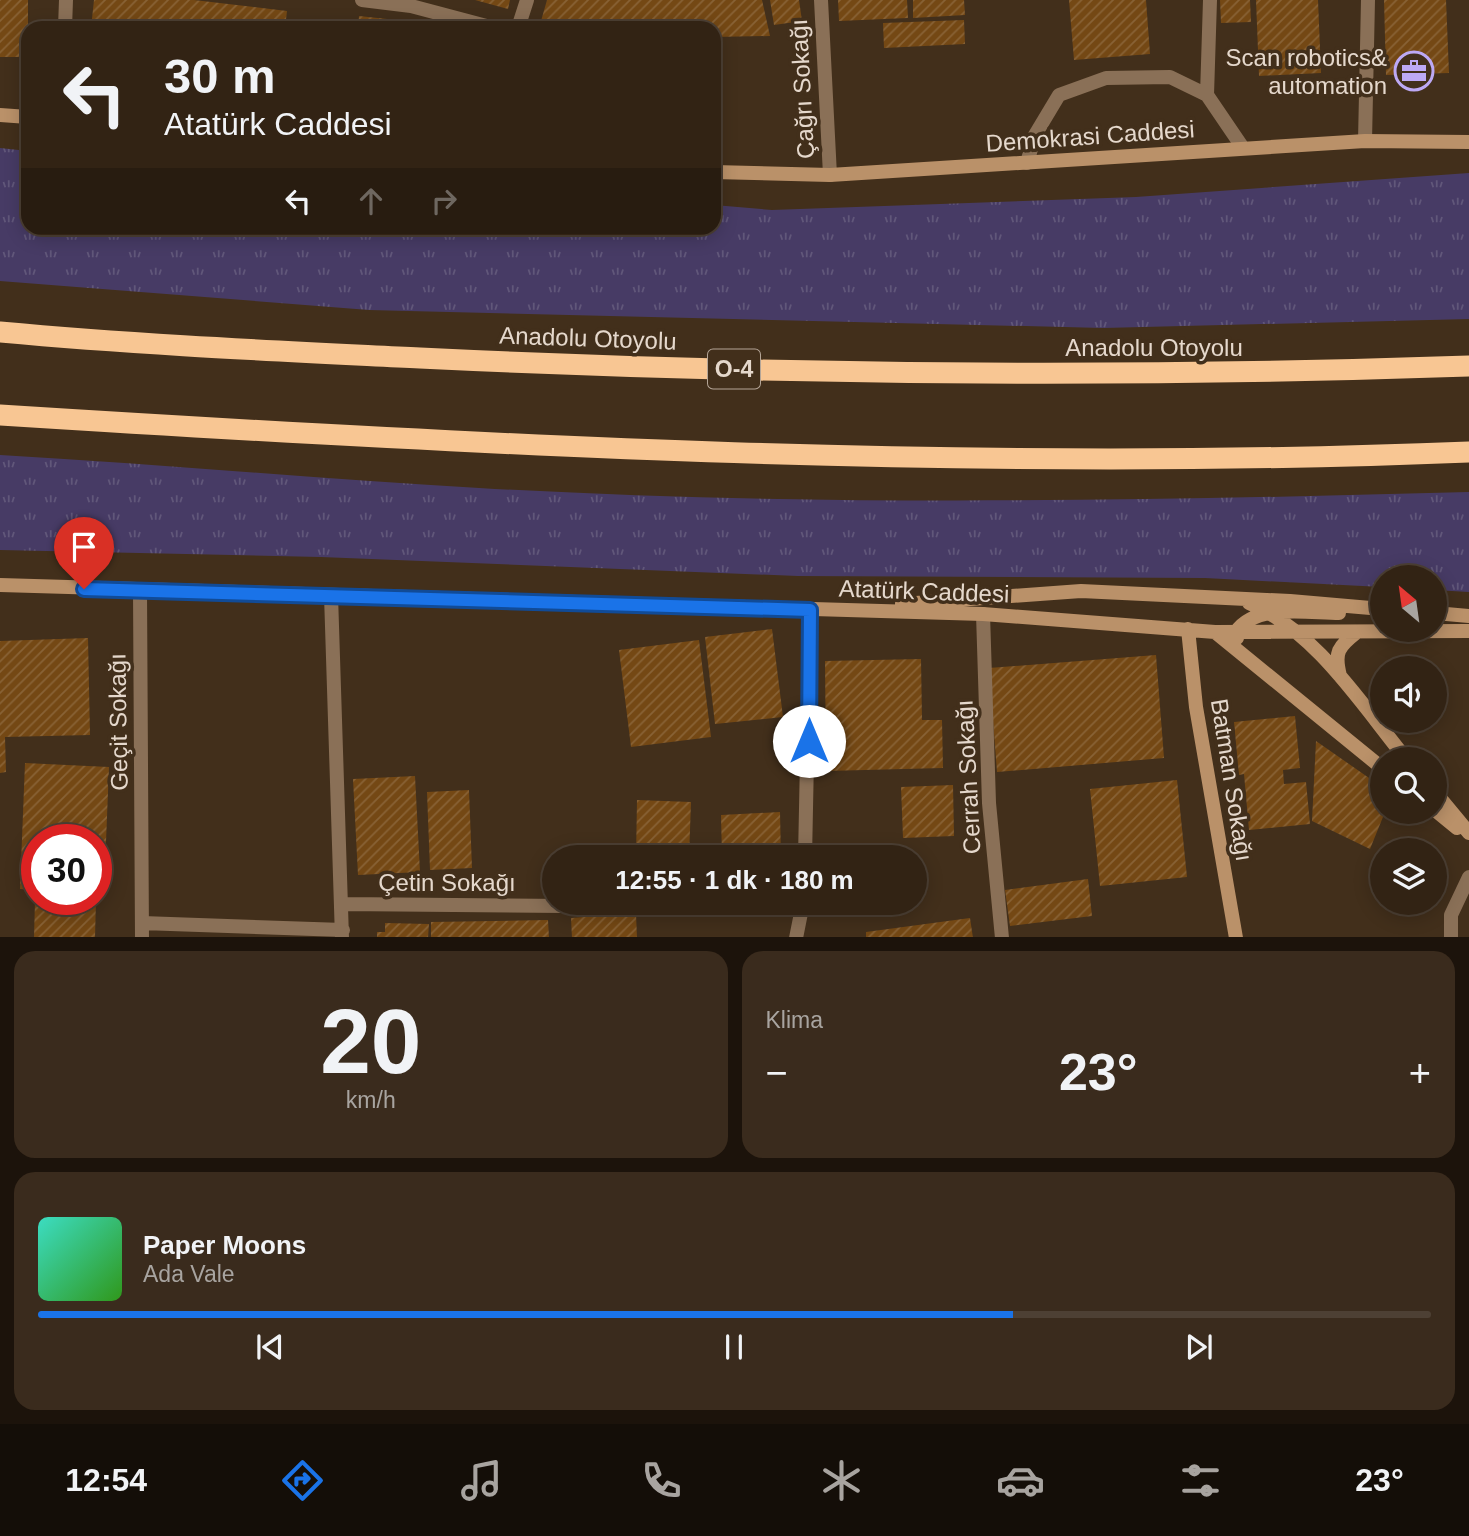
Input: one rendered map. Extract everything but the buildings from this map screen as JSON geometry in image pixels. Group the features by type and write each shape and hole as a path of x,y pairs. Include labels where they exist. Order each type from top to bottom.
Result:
{"highway":[{"name":"Anadolu Otoyolu","path":"0,332 125,343 558,365 922,374 1290,372 1469,366"},
{"path":"0,415 648,452 1122,459 1469,452"}],"street":[{"path":"65,21 66,0"},
{"path":"362,0 412,3 471,21"},
{"path":"520,21 527,0"},
{"name":"Çağrı Sokağı","path":"821,0 830,175"},
{"path":"1207,95 1210,0"},
{"path":"1365,141 1368,0"},
{"path":"1027,163 1035,135 1059,95 1106,78 1170,77 1207,95 1243,148"},
{"path":"0,115 21,116"},
{"name":"Demokrasi Caddesi","path":"721,172 830,175 1365,141 1469,142"},
{"name":"Atatürk Caddesi","path":"0,585 983,614 1216,632 1469,631"},
{"name":"Geçit Sokağı","path":"140,591 142,930"},
{"path":"805,845 810,610 1081,592 1239,599 1370,610"},
{"path":"142,930 343,934 331,595"},
{"path":"1239,599 1272,612 1301,633 1396,747"},
{"path":"1238,650 1236,632 1243,621 1272,612 1370,611"},
{"name":"Cerrah Sokağı","path":"983,614 989,803 1002,937"},
{"path":"1447,614 1469,616"},
{"name":"Batman Sokağı","path":"1188,629 1196,707 1236,937"},
{"path":"1216,632 1370,758"},
{"path":"1341,681 1335,657 1339,646 1357,632"},
{"path":"1447,807 1469,835"},
{"path":"1447,819 1469,835"},
{"path":"1451,937 1451,915 1469,877"},
{"name":"Çetin Sokağı","path":"342,904 542,904"},
{"path":"796,937 801,915"}],"green space":[{"path":"0,148 21,150 21,235 721,235 721,206 772,210 1136,197 1469,173 1469,319 1103,328 369,310 0,281"},
{"path":"0,455 479,488 726,498 1098,500 1469,492 1469,592 1447,591 1447,565 1370,565 1370,586 1205,578 798,576 321,557 0,550"}],"place":[{"name":"Scan robotics& automation","path":"1414,71"}],"route":[{"path":"84,589 810,610 809,741"}]}
